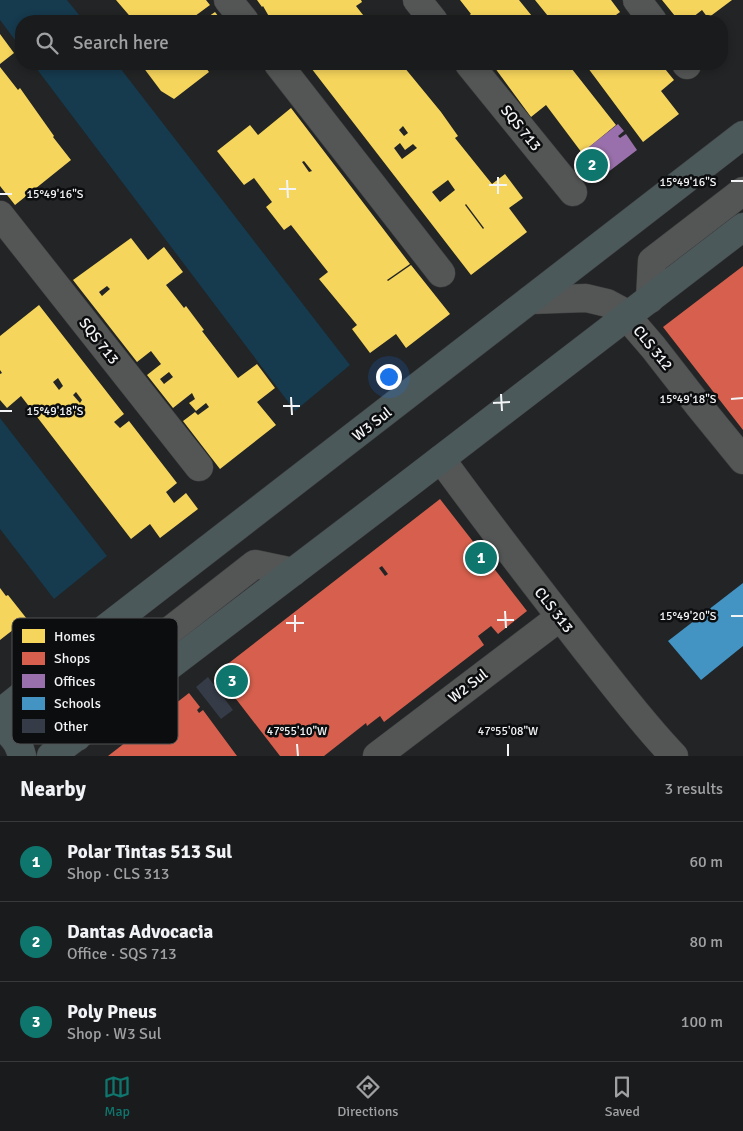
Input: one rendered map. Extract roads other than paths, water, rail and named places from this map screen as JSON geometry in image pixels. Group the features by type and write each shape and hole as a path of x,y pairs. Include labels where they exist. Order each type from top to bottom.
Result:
{"main road":[{"name":"W3 Sul","path":"119,618 743,136"},
{"path":"178,660 743,227"},
{"name":"W3 Sul","path":"0,713 12,704"},
{"path":"0,727 12,736"},
{"path":"18,744 22,756"},
{"path":"51,756 67,744"}],"street":[{"path":"228,0 240,15"},
{"path":"417,0 429,15"},
{"path":"637,0 648,15"},
{"path":"283,70 441,274"},
{"name":"SQS 713","path":"474,70 573,192"},
{"path":"650,299 652,261 743,191"},
{"name":"SQS 713","path":"0,215 199,467"},
{"name":"CLS 312","path":"530,300 568,298 598,300 615,306 628,316 743,460"},
{"name":"CLS 313","path":"441,459 560,617 674,756"},
{"name":"W2 Sul","path":"377,756 560,617"}],"place":[{"name":"Dantas Advocacia","path":"592,165"},
{"name":"Polar Tintas 513 Sul","path":"481,558"},
{"name":"Poly Pneus","path":"232,681"}]}
